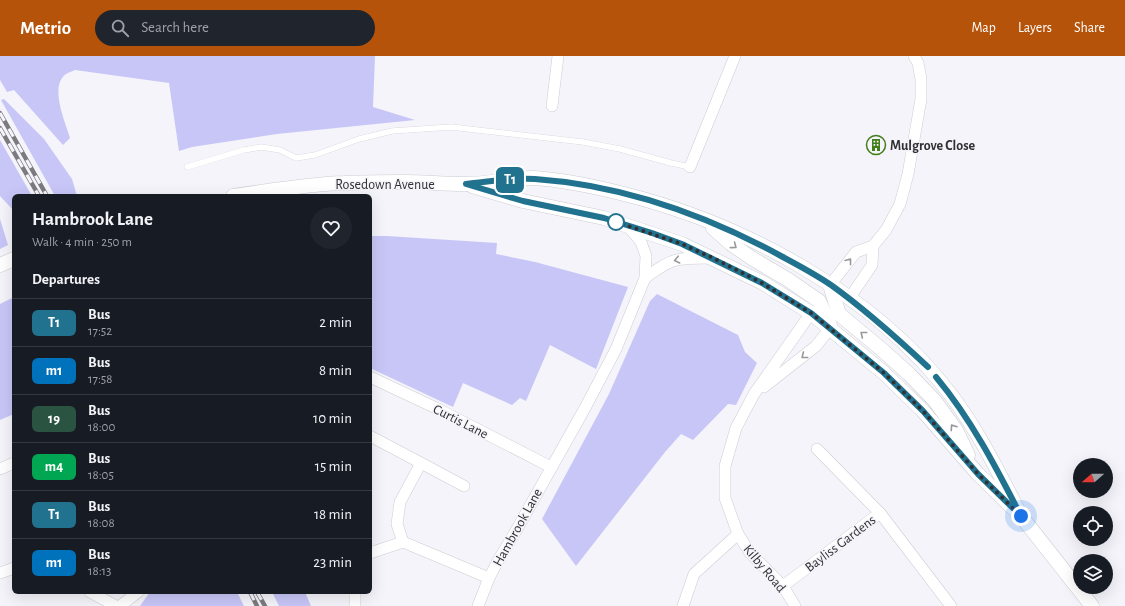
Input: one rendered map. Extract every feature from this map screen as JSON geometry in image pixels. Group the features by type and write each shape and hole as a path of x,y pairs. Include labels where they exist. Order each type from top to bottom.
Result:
{"street":[{"path":"552,106 558,56"},
{"path":"690,167 734,56"},
{"path":"815,307 856,252 873,246 886,230 900,204 908,174 921,99 921,79 918,63 914,56"},
{"name":"Rosedown Avenue","path":"246,194 293,187 341,183 404,182 466,184 535,178 602,189 664,205 704,220 765,247 804,268 830,285 898,339 928,367 952,396 983,444 1021,516"},
{"name":"Rosedown Avenue","path":"466,184 523,201 590,214 682,244 815,307"},
{"path":"704,220 731,244 752,259 787,279 815,307 831,328 872,265 873,246"},
{"name":"Hambrook Lane","path":"478,606 489,578 585,408 616,349 645,278 646,256 641,242 627,225"},
{"path":"645,278 670,261 684,258 713,258"},
{"path":"0,265 12,260"},
{"path":"830,285 839,314 909,374 935,402 956,430 978,474"},
{"name":"Kilby Road","path":"795,606 783,586 750,552 738,534 725,498 725,466 736,428 754,394 815,307"},
{"name":"Rosedown Avenue","path":"831,328 884,373 923,411 978,474 1021,516 1092,606"},
{"name":"Kilby Road","path":"754,394 816,346 831,328"},
{"name":"Curtis Lane","path":"372,378 436,408 551,467"},
{"path":"372,437 464,486"},
{"path":"817,449 880,513"},
{"path":"403,542 397,524 400,502 421,463"},
{"path":"0,469 12,464"},
{"name":"Bayliss Gardens","path":"783,586 880,513 951,606"},
{"path":"683,606 694,574 738,534"},
{"path":"372,552 403,542 489,578"},
{"path":"0,573 12,569"},
{"path":"94,594 116,606"},
{"path":"120,606 135,594"},
{"path":"355,594 355,606"}],"lane":[{"path":"187,167 261,147 280,150 296,158 315,155 359,139 392,131 451,127 583,142 620,149 690,167"}],"shaded area":[{"path":"0,56 375,56 373,107 415,120 277,134 192,147 179,151 169,83 75,70 66,74 61,79 59,87 58,95 70,138 63,145 14,90 7,92 0,80"},
{"path":"4,99 44,139 72,179 76,194 54,194 1,100"},
{"path":"0,140 31,194 12,194 12,209 0,196"},
{"path":"0,219 8,245 0,249"},
{"path":"372,236 497,243 496,254 535,262 628,287 596,369 550,345 526,401 520,398 512,405 463,383 453,407 372,369"},
{"path":"657,294 738,335 745,352 757,363 736,405 728,404 693,440 681,434 665,452 576,566 542,519 609,394 650,301"},
{"path":"12,298 12,415 0,420 0,304"},
{"path":"149,594 238,594 244,606 140,606"},
{"path":"273,594 306,594 311,606 279,606"}],"railway":[{"path":"0,113 46,194"},
{"path":"0,128 38,194"},
{"path":"251,594 257,606"},
{"path":"258,594 265,606"}],"bus line":[{"name":"T1","path":"928,367 877,321 830,285 804,268 765,247 675,208 602,189 535,178 466,184 523,201 604,218 652,233 713,258 762,283 811,313 884,373 923,411 978,474 1021,516 983,444 952,396 936,377"}],"place":[{"name":"Mulgrove Close","path":"876,145"}],"route":[{"path":"616,222 615,221 682,244 713,258 762,283 811,313 884,373 923,411 978,474 1021,516"}]}
